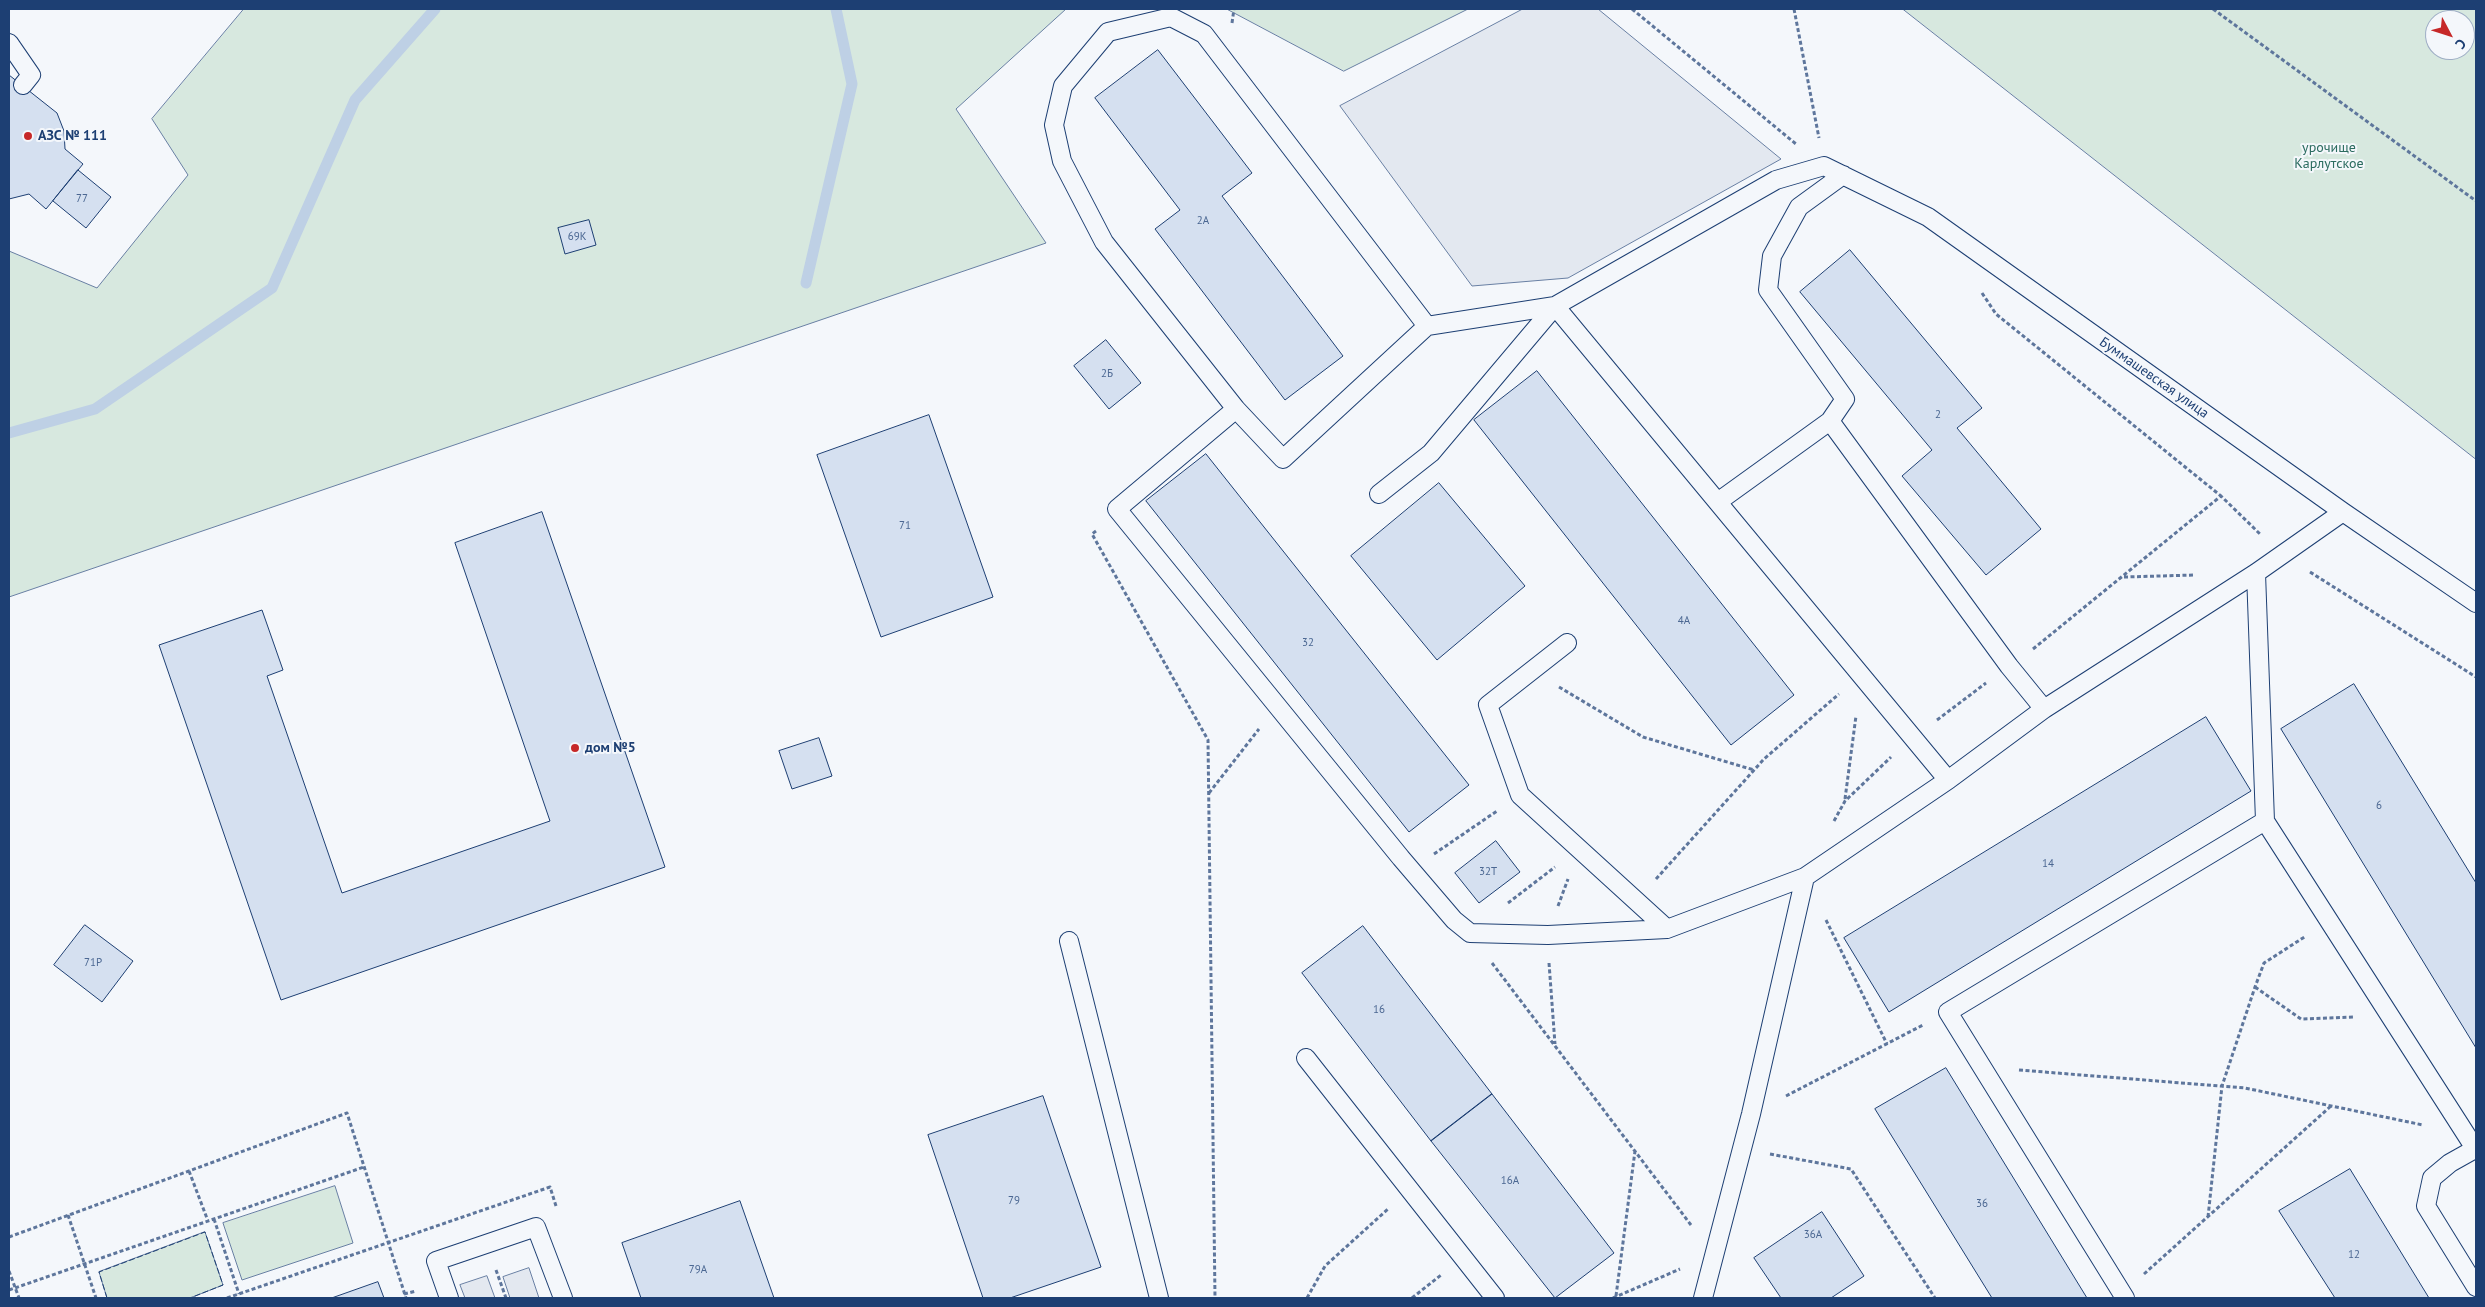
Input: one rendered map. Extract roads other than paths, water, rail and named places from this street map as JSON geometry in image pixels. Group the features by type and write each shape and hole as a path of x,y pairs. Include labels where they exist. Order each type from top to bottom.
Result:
{"lane":[{"path":"1427,326 1204,34 1172,17 1108,32 1063,86 1054,125 1062,161 1104,242 1236,409 1283,459 1427,326 1555,306"},
{"path":"9,43 31,75 23,85"},
{"name":"Буммашевская улица","path":"1555,306 1776,180 1824,166 1928,217 2343,512 2476,603"},
{"path":"1718,501 1830,421 1845,399 1768,290 1772,256 1799,207 1843,175"},
{"path":"1378,494 1431,453 1555,306"},
{"path":"1555,306 1948,780"},
{"path":"1236,409 1117,509 1411,870 1454,920 1470,933 1548,935 1668,929 1805,877 1948,780 2044,709 2256,573 2343,512"},
{"path":"1830,421 2003,658 2044,709"},
{"path":"2256,573 2265,821 2476,1150 2450,1163 2432,1178 2426,1206 2476,1286"},
{"path":"1568,643 1488,705 1520,795 1668,929"},
{"path":"2124,1296 1948,1012 2265,821"},
{"path":"1703,1298 1751,1114 1805,877"},
{"path":"1069,941 1159,1298"},
{"path":"1306,1058 1495,1298"},
{"path":"450,1298 436,1261 536,1227 563,1298"}],"waterway":[{"path":"9,433 95,409 272,288 355,100 435,9"},
{"path":"806,283 852,84 836,9"}],"place":[{"name":"АЗС № 111","path":"28,136"},
{"name":"дом №5","path":"575,748"}],"park label":[{"name":"урочище Карлутское","path":"2329,156"}]}
